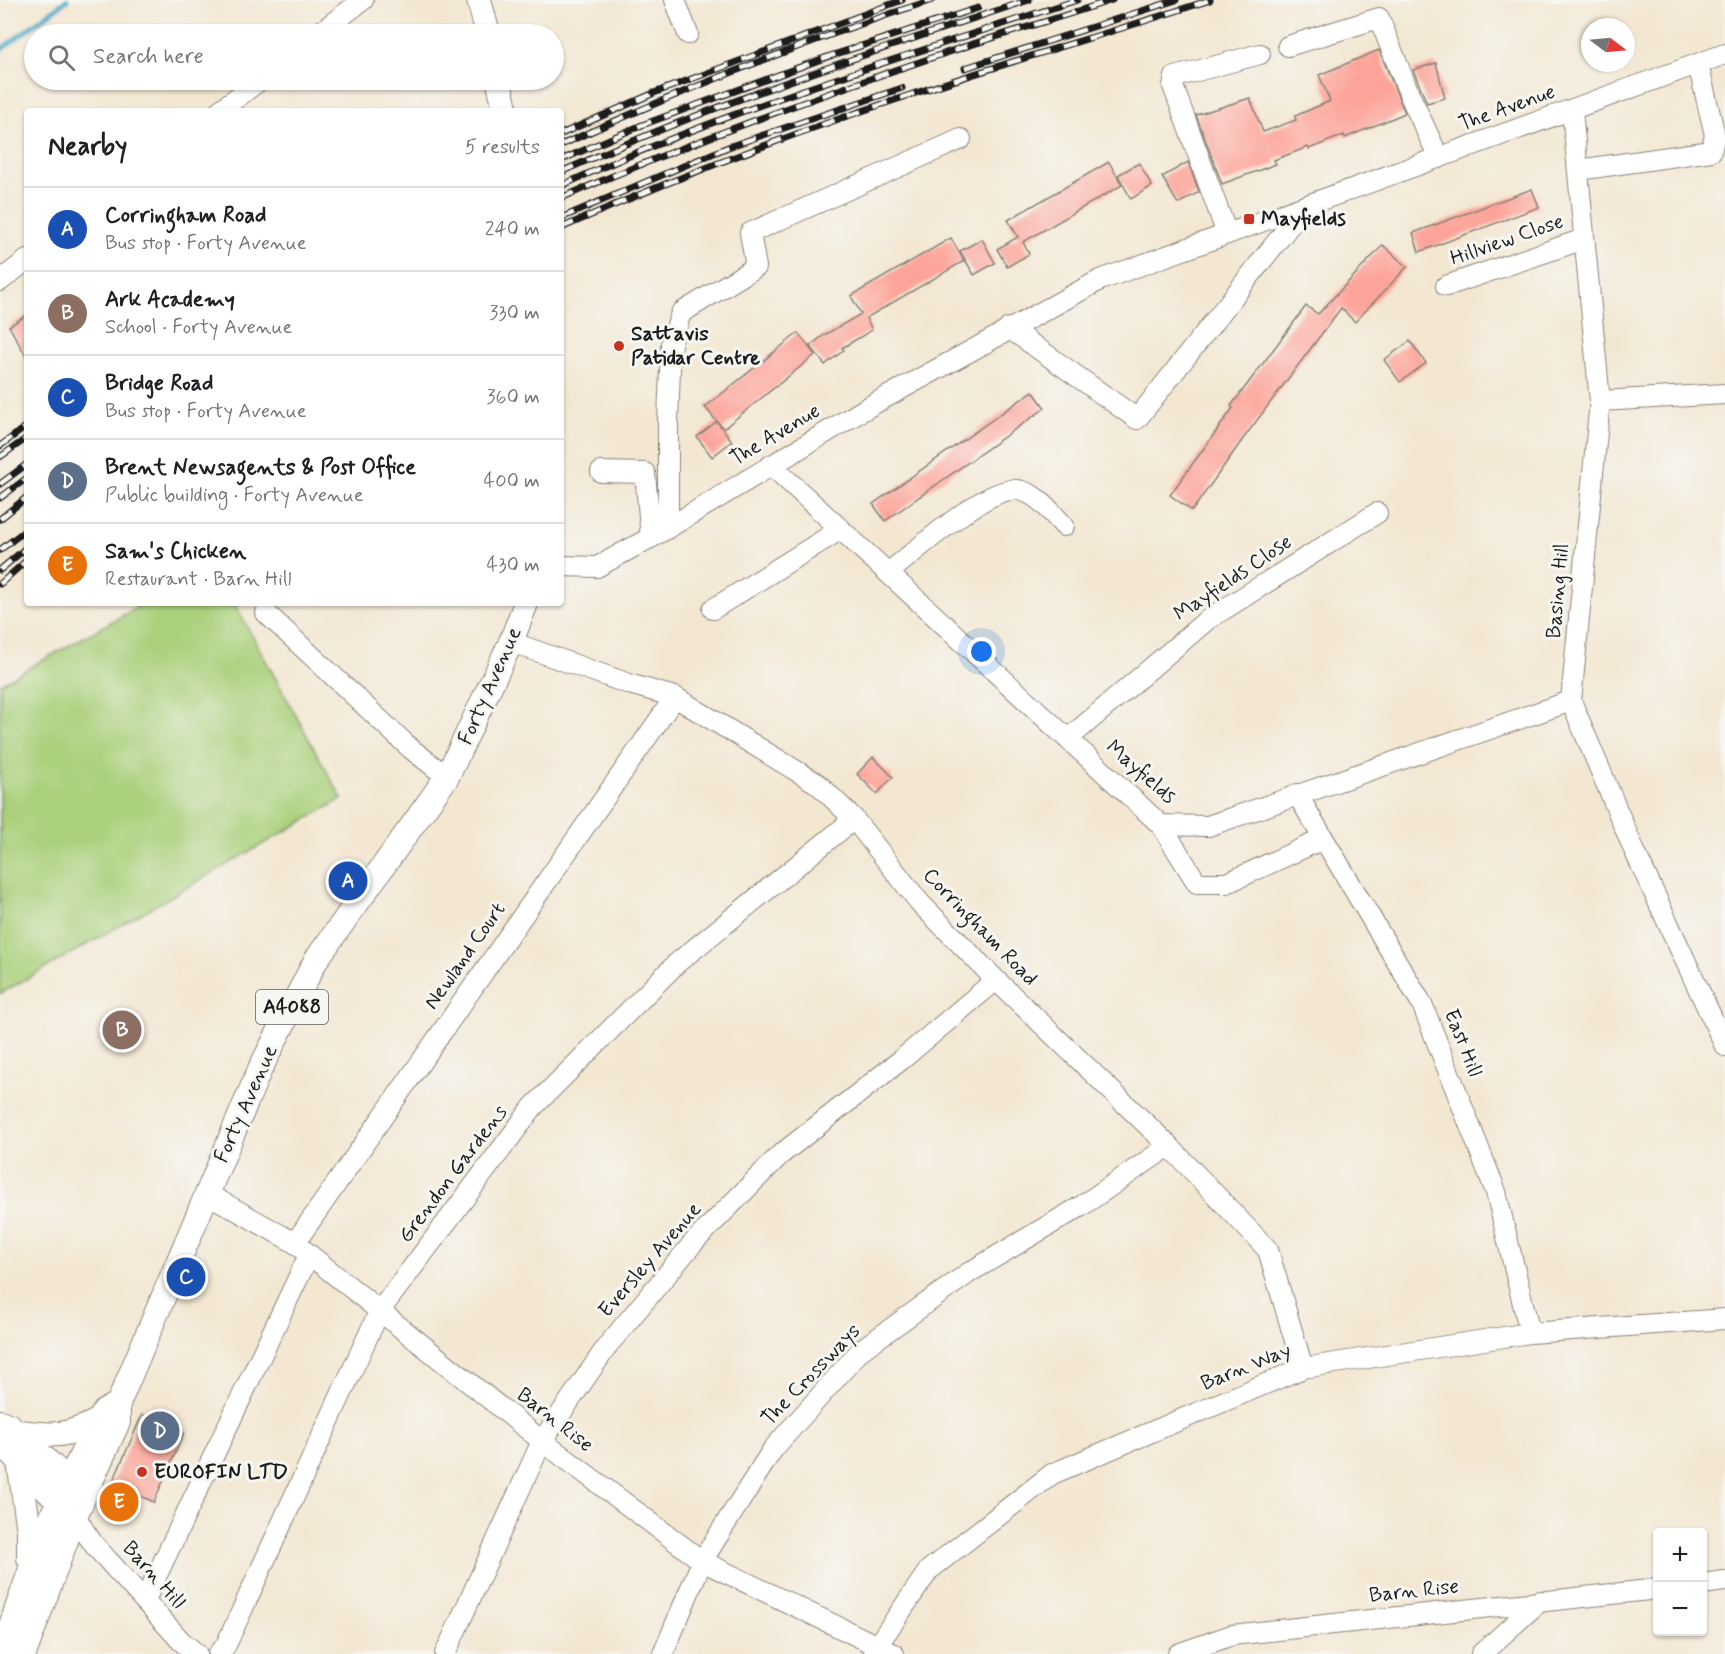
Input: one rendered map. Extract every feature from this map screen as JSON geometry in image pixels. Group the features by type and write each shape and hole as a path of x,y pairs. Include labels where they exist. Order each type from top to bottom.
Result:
{"main road":[{"path":"479,0 485,24"},
{"path":"501,90 505,108"},
{"name":"Forty Avenue","path":"63,1492 98,1421 105,1411 118,1404 260,1069 316,960 447,777 511,642 524,606"},
{"path":"16,1652 118,1422 118,1404"},
{"path":"6,1432 64,1435 98,1421"},
{"path":"6,1432 19,1462 29,1530 29,1575"},
{"path":"6,1432 60,1474 63,1492 49,1492 19,1462"},
{"name":"A4088","path":"16,1652 29,1575 44,1533 63,1492"}],"street":[{"path":"331,24 363,0"},
{"path":"675,0 688,34"},
{"path":"1288,46 1379,18 1411,98 1439,158"},
{"path":"1227,234 1173,86 1176,77 1260,54"},
{"name":"The Avenue","path":"564,566 597,567 659,533 870,406 1100,280 1725,54"},
{"path":"1578,170 1711,150 1715,135 1698,64"},
{"path":"223,108 247,90"},
{"name":"Basing Hill","path":"1572,110 1600,400 1571,701 1635,852 1725,1046"},
{"path":"659,533 668,420 670,344 681,313 756,267 750,233 961,139"},
{"path":"1009,328 1137,419 1305,206"},
{"name":"Hillview Close","path":"1446,286 1584,239"},
{"path":"0,281 24,262"},
{"path":"1600,400 1725,394"},
{"name":"Mayfields","path":"771,465 1161,825 1208,826 1571,701"},
{"path":"601,472 645,473 659,533"},
{"path":"888,573 966,511 1002,491 1017,490 1033,495 1064,526"},
{"name":"Mayfields Close","path":"1068,739 1207,620 1377,513"},
{"path":"713,609 841,529"},
{"path":"266,614 410,748 447,777"},
{"name":"Corringham Road","path":"511,642 629,684 675,697 818,784 854,819 920,903 996,980 1169,1146 1268,1250 1303,1368"},
{"name":"Newland Court","path":"145,1600 302,1249 675,697"},
{"name":"East Hill","path":"1296,794 1422,1004 1496,1192 1530,1334"},
{"name":"Grendon Gardens","path":"218,1654 226,1645 379,1312 533,1107 677,963 854,819"},
{"path":"1161,825 1197,883 1227,883 1323,839"},
{"name":"Eversley Avenue","path":"445,1654 542,1441 608,1345 702,1234 780,1155 901,1060 996,980"},
{"name":"The Crossways","path":"663,1654 702,1561 773,1449 861,1350 970,1272 1083,1205 1169,1146"},
{"name":"Barn Rise","path":"206,1193 302,1249 542,1441 702,1561 882,1651"},
{"name":"Barn Way","path":"882,1651 929,1570 1052,1474 1303,1368 1530,1334 1725,1319"},
{"name":"Barn Hill","path":"63,1492 75,1516 95,1546 181,1641 197,1654"},
{"path":"1707,1583 1725,1581"},
{"name":"Barn Rise","path":"1178,1654 1232,1635 1653,1590"},
{"path":"1481,1654 1540,1601"}],"green space":[{"path":"140,606 236,606 342,799 0,994 0,684"}],"building":[{"path":"1379,50 1405,113 1345,138 1344,135 1274,160 1276,164 1222,184 1196,115 1250,98 1263,132 1296,120 1295,116 1330,101 1319,75"},
{"path":"1436,63 1445,98 1427,103 1413,70"},
{"path":"1109,162 1122,185 1023,242 1029,254 1007,267 997,249 1018,237 1008,220"},
{"path":"1188,162 1199,192 1178,204 1162,177"},
{"path":"1139,163 1152,186 1131,199 1118,175"},
{"path":"1532,189 1539,207 1419,252 1413,233"},
{"path":"951,238 964,261 866,318 872,330 842,348 844,350 825,365 810,346 824,335 861,314 851,296"},
{"path":"982,239 995,263 974,275 960,251"},
{"path":"1383,245 1407,267 1355,322 1341,308 1192,511 1170,495 1233,408 1231,406 1306,306 1318,314"},
{"path":"24,317 24,353 9,326"},
{"path":"798,333 815,355 723,429 705,407"},
{"path":"1410,341 1426,363 1400,382 1384,360"},
{"path":"1033,391 1045,408 885,521 873,504"},
{"path":"717,421 732,441 712,457 697,437"},
{"path":"873,757 893,777 877,794 857,774"},
{"path":"142,1415 184,1433 154,1502 112,1484"}],"waterway":[{"path":"35,24 67,0"},
{"path":"0,50 24,32"}],"railway":[{"path":"564,133 654,93 902,0"},
{"path":"564,144 745,67 932,0"},
{"path":"564,171 734,101 1029,0"},
{"path":"564,185 687,132 751,108 1077,0"},
{"path":"564,197 798,104 964,47 1112,0"},
{"path":"965,68 1176,0"},
{"path":"564,227 693,173 826,123 1210,0"},
{"path":"564,159 642,125 830,56 978,8"},
{"path":"564,217 728,147 902,88"},
{"path":"0,446 24,428"},
{"path":"0,457 24,440"},
{"path":"0,484 24,466"},
{"path":"0,498 24,480"},
{"path":"0,519 24,499"},
{"path":"0,550 24,531"},
{"path":"0,570 24,550"},
{"path":"0,584 24,563"}],"place":[{"name":"Mayfields","path":"1249,219"},
{"name":"Sattavis Patidar Centre","path":"619,346"},
{"name":"Corringham Road","path":"348,881"},
{"name":"Ark Academy","path":"122,1030"},
{"name":"Bridge Road","path":"186,1277"},
{"name":"Brent Newsagents & Post Office","path":"160,1431"},
{"name":"EUROFIN LTD","path":"142,1472"},
{"name":"Sam's Chicken","path":"119,1502"}]}
